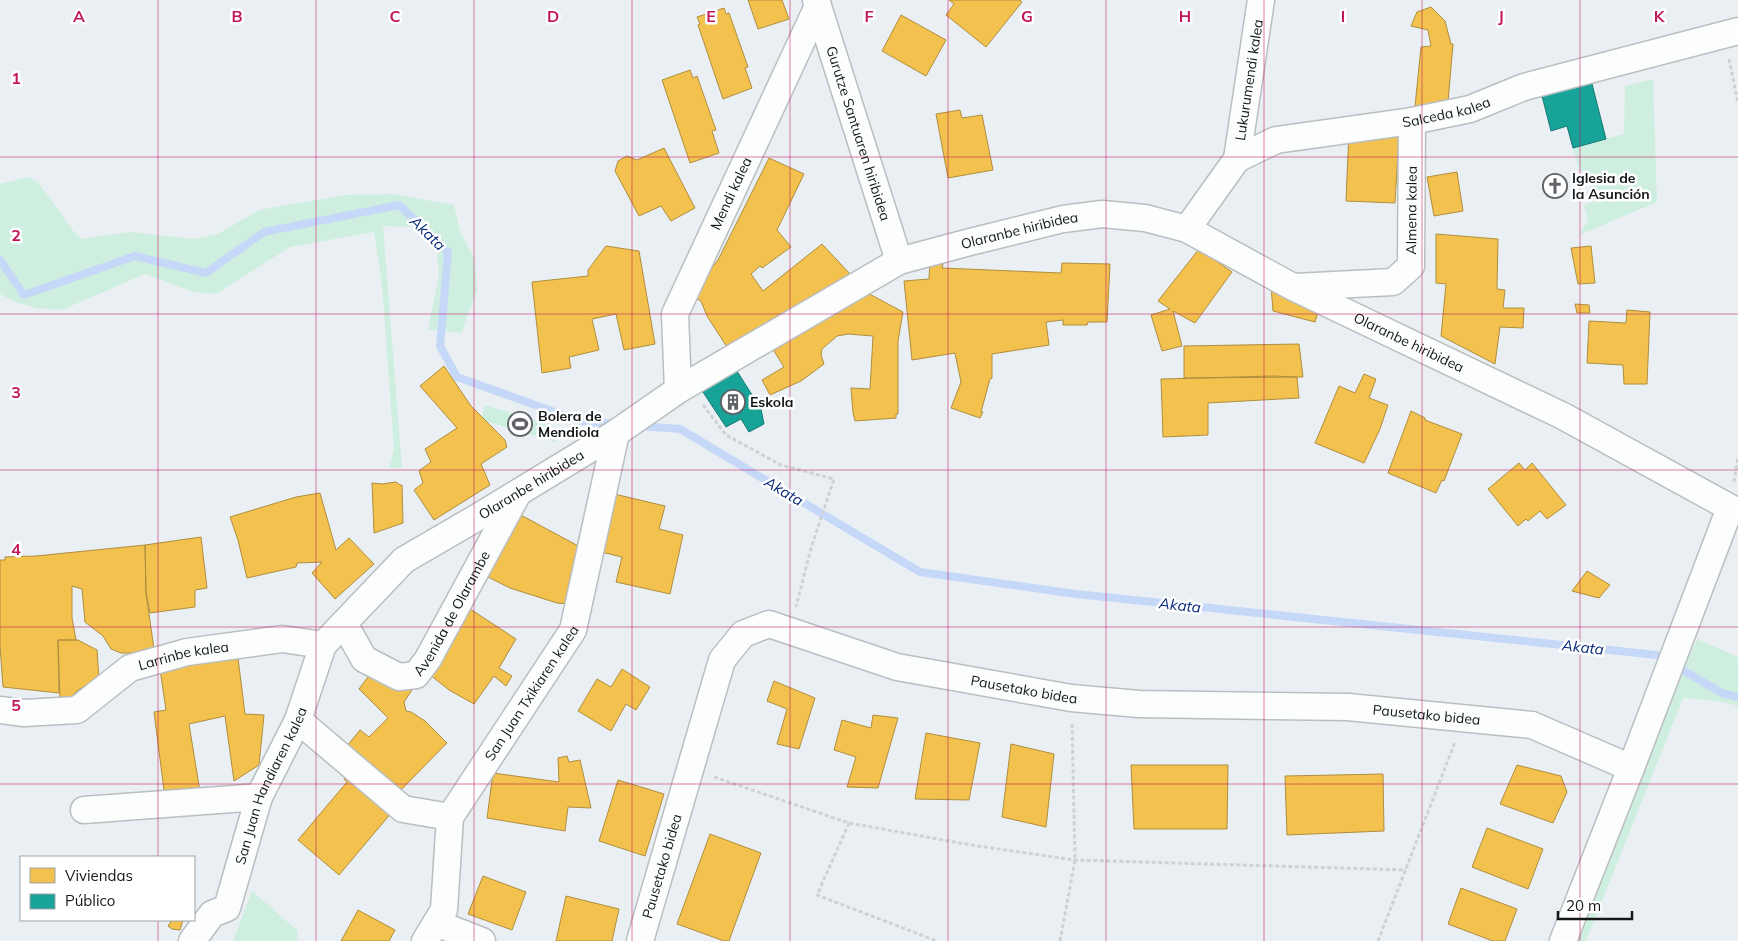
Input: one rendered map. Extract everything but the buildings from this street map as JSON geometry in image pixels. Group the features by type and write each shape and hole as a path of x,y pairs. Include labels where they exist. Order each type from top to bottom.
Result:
{"street":[{"name":"Lukurumendi kalea","path":"1237,160 1261,0"},
{"name":"Gurutze Santuaren hiribidea","path":"817,3 900,261"},
{"name":"Mendi kalea","path":"683,387 676,314 817,3"},
{"name":"Salceda kalea","path":"1187,229 1237,160 1276,140 1412,121 1470,109 1524,87 1731,33"},
{"name":"Almena kalea","path":"1293,287 1393,282 1411,266 1412,121"},
{"name":"Olaranbe hiribidea","path":"344,623 404,560 616,433 683,387 900,261 1063,219 1102,214 1145,218 1187,229 1293,287 1563,416 1734,510"},
{"name":"San Juan Txikiaren kalea","path":"430,932 444,910 450,817 573,630 616,433"},
{"name":"Avenida de Olarambe","path":"344,623 364,659 399,677 416,675 428,659 518,492"},
{"path":"1562,941 1734,510"},
{"name":"San Juan Handiaren kalea","path":"192,941 212,914 227,908 259,797 298,720 323,645 344,623"},
{"name":"Pausetako bidea","path":"640,941 722,660 744,634 768,624 897,666 1071,698 1140,704 1348,707 1532,725 1631,768"},
{"name":"Larrinbe kalea","path":"0,710 24,713 77,710 130,668 187,652 282,640 323,645"},
{"path":"298,720 403,809 450,817"},
{"path":"84,810 259,797"},
{"path":"430,932 482,941"}],"path":[{"path":"1731,33 1738,103"},
{"path":"683,387 726,435 781,465 834,479 811,548 790,631"},
{"path":"1060,941 1075,860 1071,698"},
{"path":"1378,941 1464,718"},
{"path":"690,769 849,823 1075,860 1406,870"},
{"path":"849,823 817,895 937,941"}],"green space":[{"path":"1653,79 1657,202 1579,235 1588,220 1584,205 1596,201 1588,170 1580,171 1573,148 1624,134 1625,86"},
{"path":"28,177 38,182 74,232 83,239 129,232 193,239 218,234 259,210 346,195 392,194 454,205 460,231 475,260 477,291 461,333 428,329 439,275 437,252 417,227 383,226 402,468 389,468 394,449 382,285 374,232 290,247 216,294 194,292 145,274 62,310 37,308 15,302 0,294 0,184"},
{"name":"Bolera de Mendiola","path":"485,405 559,428 555,442 481,420"},
{"path":"1697,639 1738,657 1738,706 1718,701 1683,698 1586,941 1572,941 1631,792"},
{"path":"252,891 298,931 297,941 233,941"}],"waterway":[{"name":"Akata","path":"0,260 24,295 135,256 206,273 264,232 399,205 448,252 440,346 457,377 580,421 616,424"},
{"name":"Akata","path":"640,426 680,429 920,572 1076,594 1657,655 1722,693 1738,697"}],"place":[{"name":"Iglesia de la Asunción","path":"1555,186"},
{"name":"Eskola","path":"733,402"},
{"name":"Bolera de Mendiola","path":"520,424"}]}
